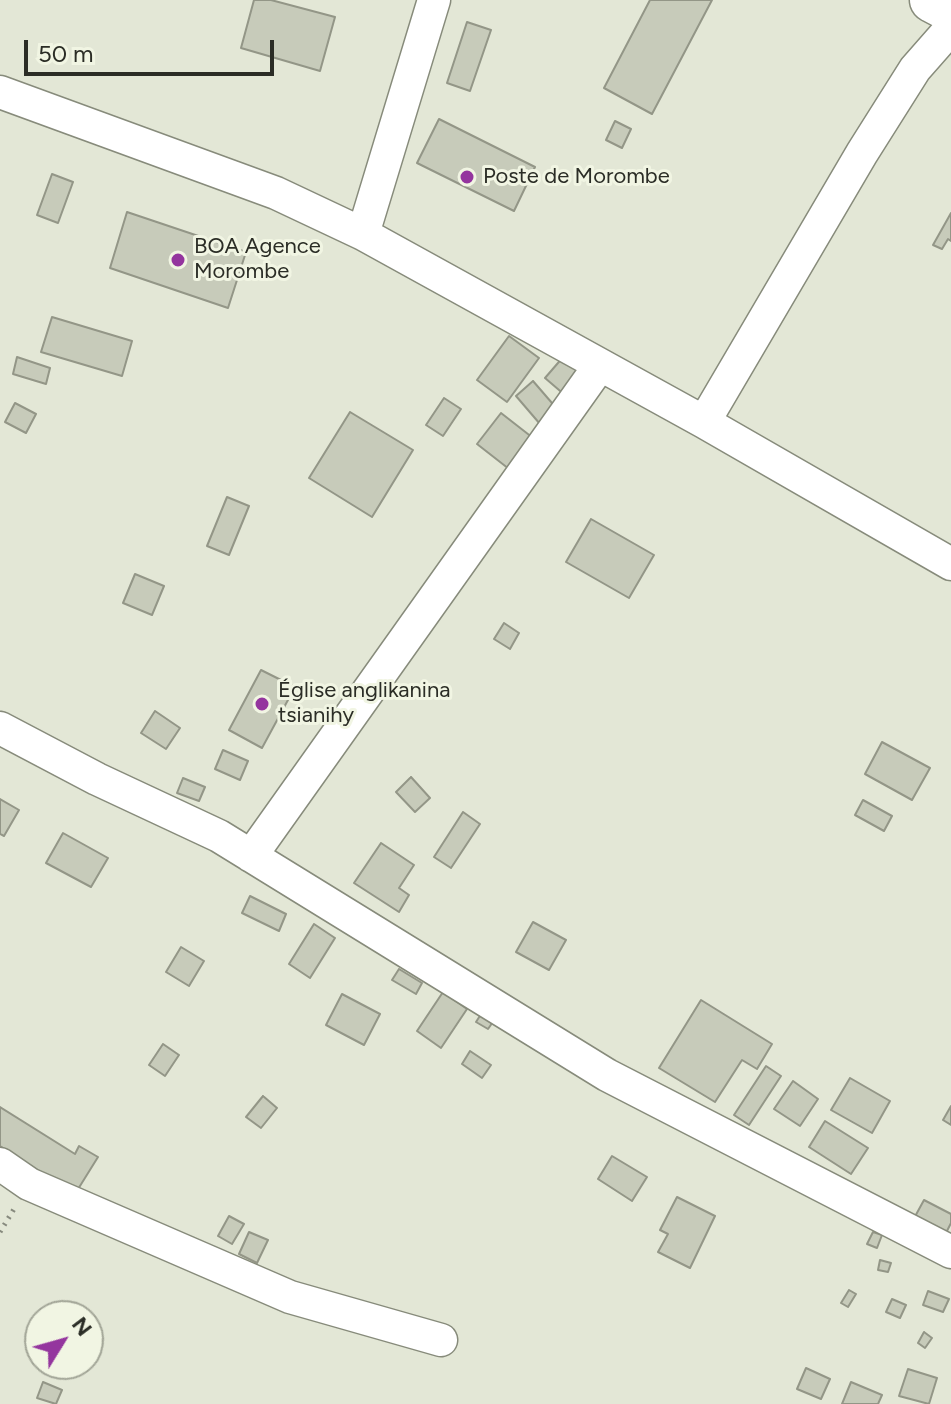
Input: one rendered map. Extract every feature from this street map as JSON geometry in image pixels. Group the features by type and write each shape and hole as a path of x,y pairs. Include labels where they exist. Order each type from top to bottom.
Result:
{"street":[{"path":"363,234 434,0"},
{"path":"932,0 951,10"},
{"path":"704,422 862,153 915,69 951,28"},
{"path":"0,92 276,193 363,234 704,422 951,564"},
{"path":"251,856 600,365"},
{"path":"0,728 97,779 219,836 607,1075 951,1252"},
{"path":"0,1164 29,1184 290,1297 441,1340"}],"building":[{"path":"254,0 271,0 335,17 320,71 241,48"},
{"path":"650,0 712,0 652,114 604,88"},
{"path":"467,22 491,30 470,91 447,83"},
{"path":"439,119 535,167 514,211 417,163"},
{"path":"615,121 631,129 622,148 606,140"},
{"path":"52,174 73,182 58,223 37,215"},
{"name":"BOA Agence Morombe","path":"127,212 246,252 228,308 110,268"},
{"path":"951,213 951,241 948,239 942,249 933,245"},
{"path":"52,317 132,341 122,376 41,352"},
{"path":"509,336 539,358 507,402 477,380"},
{"path":"564,356 585,374 566,396 545,378"},
{"path":"17,357 50,368 46,384 13,374"},
{"path":"533,381 558,410 540,424 516,396"},
{"path":"444,398 461,409 443,436 426,425"},
{"path":"15,403 36,414 26,433 5,422"},
{"path":"350,412 413,450 372,517 309,478"},
{"path":"501,413 542,445 518,476 477,444"},
{"path":"227,497 249,506 229,555 207,546"},
{"path":"591,519 654,555 629,598 566,562"},
{"path":"135,574 164,586 152,615 123,603"},
{"path":"504,623 519,633 510,649 494,639"},
{"path":"261,670 295,687 262,748 229,730"},
{"path":"155,711 180,728 166,749 141,733"},
{"path":"882,742 930,768 912,800 865,774"},
{"path":"223,750 248,761 240,780 215,769"},
{"path":"411,777 430,798 415,812 396,792"},
{"path":"183,778 205,787 199,801 177,793"},
{"path":"0,799 19,810 4,836 0,834"},
{"path":"863,800 892,816 884,831 855,815"},
{"path":"463,812 480,824 451,868 434,857"},
{"path":"63,833 108,858 91,887 46,863"},
{"path":"381,843 414,865 399,888 409,895 399,912 354,883"},
{"path":"250,896 286,914 279,931 242,913"},
{"path":"533,922 566,940 549,970 516,952"},
{"path":"314,924 335,938 310,978 289,964"},
{"path":"181,947 204,961 189,986 166,972"},
{"path":"399,969 422,983 416,994 392,980"},
{"path":"443,992 467,1009 441,1048 417,1031"},
{"path":"342,994 380,1014 364,1045 326,1025"},
{"path":"701,1000 772,1044 757,1069 742,1060 715,1102 659,1068"},
{"path":"483,1011 495,1019 488,1029 476,1022"},
{"path":"163,1044 179,1055 165,1076 149,1065"},
{"path":"470,1051 491,1065 482,1078 462,1064"},
{"path":"766,1066 781,1076 749,1125 734,1115"},
{"path":"850,1078 890,1101 872,1133 831,1110"},
{"path":"793,1081 818,1099 800,1126 774,1109"},
{"path":"263,1096 277,1108 261,1128 246,1117"},
{"path":"951,1106 951,1125 943,1120"},
{"path":"0,1107 75,1154 79,1146 98,1157 75,1194 0,1146"},
{"path":"825,1121 868,1148 851,1174 809,1147"},
{"path":"612,1156 647,1177 632,1201 598,1179"},
{"path":"677,1197 715,1216 690,1268 658,1252 668,1234 660,1230"},
{"path":"924,1200 951,1214 951,1223 943,1239 912,1222"},
{"path":"229,1216 244,1224 232,1244 218,1236"},
{"path":"249,1232 268,1240 257,1263 239,1254"},
{"path":"873,1232 882,1235 877,1248 867,1244"},
{"path":"880,1260 891,1263 888,1272 878,1270"},
{"path":"849,1290 856,1294 848,1307 841,1303"},
{"path":"928,1291 949,1299 943,1312 923,1305"},
{"path":"892,1299 906,1305 900,1318 886,1312"},
{"path":"924,1332 932,1338 925,1348 918,1343"},
{"path":"806,1368 830,1379 821,1399 797,1389"},
{"path":"908,1369 937,1378 929,1404 899,1396"},
{"path":"43,1382 62,1390 56,1404 37,1398"},
{"path":"851,1382 882,1395 878,1404 842,1404"}],"place":[{"name":"Poste de Morombe","path":"467,177"},
{"name":"BOA Agence Morombe","path":"178,260"},
{"name":"Église anglikanina tsianihy","path":"262,704"}]}
